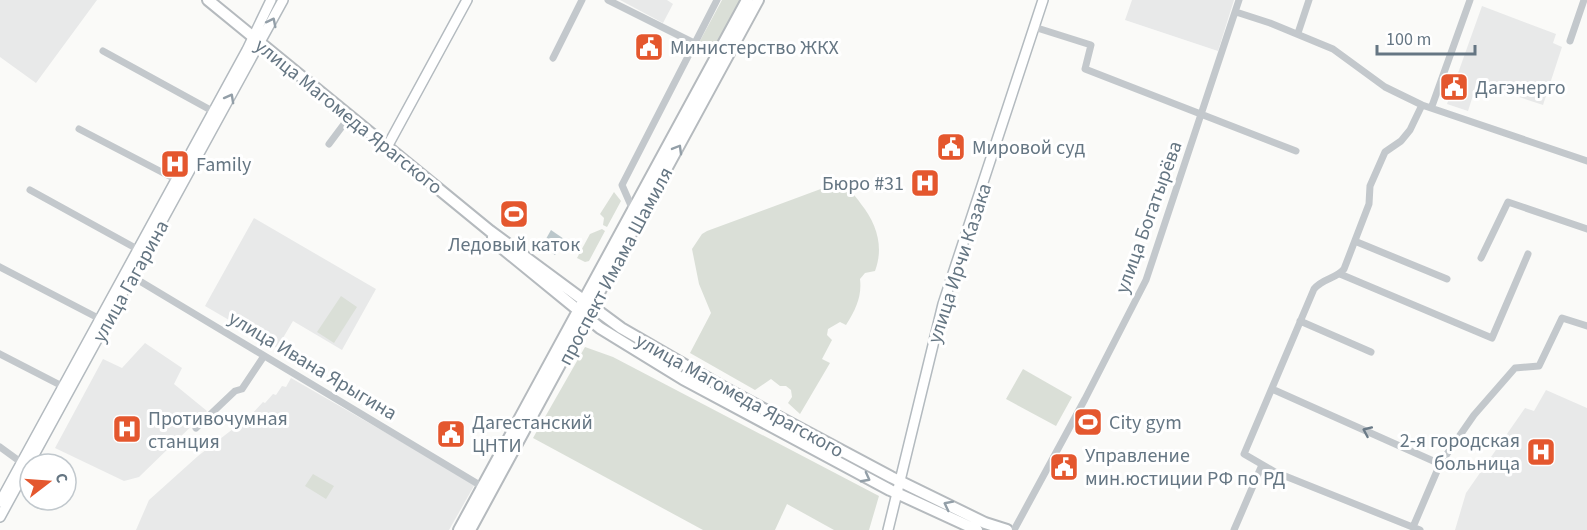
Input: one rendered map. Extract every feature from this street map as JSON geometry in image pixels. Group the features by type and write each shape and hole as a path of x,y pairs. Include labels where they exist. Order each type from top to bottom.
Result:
{"main road":[{"name":"улица Магомеда Ярагского","path":"208,0 585,309 683,379 977,530"},
{"path":"257,41 271,0"},
{"path":"257,41 283,0"},
{"path":"387,147 468,0"},
{"name":"проспект Имама Шамиля","path":"470,530 585,309 633,210 747,0"},
{"name":"проспект Имама Шамиля","path":"459,530 758,0"},
{"name":"улица Ирчи Казака","path":"888,530 899,488 910,429 943,304 999,141 1043,0"},
{"name":"улица Гагарина","path":"0,517 257,41"},
{"name":"улица Гагарина","path":"28,452 100,319 129,275 139,250 177,180 217,113"},
{"name":"улица Гагарина","path":"0,502 18,470"},
{"name":"улица Магомеда Ярагского","path":"899,488 1007,530"}],"street":[{"path":"553,57 582,0"},
{"path":"608,0 694,44"},
{"path":"633,210 622,185 717,0"},
{"name":"улица Богатырёва","path":"1014,530 1086,399 1146,280 1239,0"},
{"path":"1298,33 1309,0"},
{"path":"1432,106 1470,0"},
{"path":"1570,41 1584,0"},
{"path":"1236,12 1298,33 1333,49 1385,87 1422,105 1432,106 1587,161"},
{"path":"1034,27 1091,45 1085,69 1296,150"},
{"path":"103,51 217,113"},
{"path":"1340,274 1357,242 1369,204 1370,186 1385,152 1410,130 1422,105"},
{"path":"328,144 350,116"},
{"path":"79,129 177,180"},
{"path":"30,190 139,250"},
{"path":"1481,258 1505,204 1513,202 1587,229"},
{"path":"1357,242 1447,279"},
{"path":"1528,254 1492,338 1340,274 1320,281 1244,449 1247,458 1417,528 1440,464 1474,415 1515,368 1539,366 1560,320 1565,318 1587,326"},
{"path":"0,267 100,319"},
{"name":"улица Ивана Ярыгина","path":"129,275 483,487"},
{"path":"1300,321 1371,352"},
{"path":"0,354 64,387"},
{"path":"196,428 234,391 242,389 264,356"},
{"path":"1272,389 1440,464"},
{"path":"0,447 18,460"},
{"path":"1234,530 1262,465"}],"shaded area":[{"path":"0,0 97,0 36,83 0,57"},
{"path":"620,0 667,0 673,4 663,23"},
{"path":"722,0 740,0 709,57 695,50"},
{"path":"1132,0 1234,0 1218,51 1125,20"},
{"path":"1482,6 1556,34 1553,43 1562,47 1543,105 1477,83 1468,111 1447,104"},
{"path":"845,180 875,228 879,245 878,262 875,271 865,273 860,279 858,302 846,325 840,322 828,329 827,335 832,340 822,359 830,363 800,414 788,403 792,397 791,390 786,386 780,386 771,379 755,390 690,353 711,313 699,284 692,249 702,234 707,231"},
{"path":"614,192 621,201 607,227 603,225 604,218 600,214"},
{"path":"254,218 376,289 342,350 293,321 277,348 205,306"},
{"path":"602,229 605,231 589,261 585,262 577,258 590,234"},
{"path":"551,230 564,239 555,255 542,246"},
{"path":"341,296 357,307 334,343 317,332"},
{"name":"Противочумная станция","path":"145,343 182,368 174,384 207,411 139,477 124,481 78,459 78,452 63,452 55,448 103,359 122,368"},
{"path":"585,347 613,357 879,496 869,530 834,530 787,504 775,530 703,530 533,438"},
{"path":"1023,369 1072,397 1056,426 1006,399"},
{"path":"291,378 475,484 449,530 136,530 149,500 198,456 251,415 263,402 265,403 273,394 276,395 282,386 286,387"},
{"name":"2-я городская больница","path":"1546,390 1587,408 1587,530 1455,530 1466,493 1525,408 1534,411"},
{"path":"313,474 334,486 326,499 305,486"}],"place":[{"name":"Министерство ЖКХ","path":"649,47"},
{"name":"Дагэнерго","path":"1454,87"},
{"name":"Мировой суд","path":"951,147"},
{"name":"Family","path":"175,164"},
{"name":"Бюро #31","path":"925,183"},
{"name":"Ледовый каток","path":"514,214"},
{"name":"City gym","path":"1088,422"},
{"name":"Противочумная станция","path":"127,429"},
{"name":"Дагестанский ЦНТИ","path":"451,434"},
{"name":"2-я городская больница","path":"1541,452"},
{"name":"Управление мин.юстиции РФ по РД","path":"1064,467"}]}
